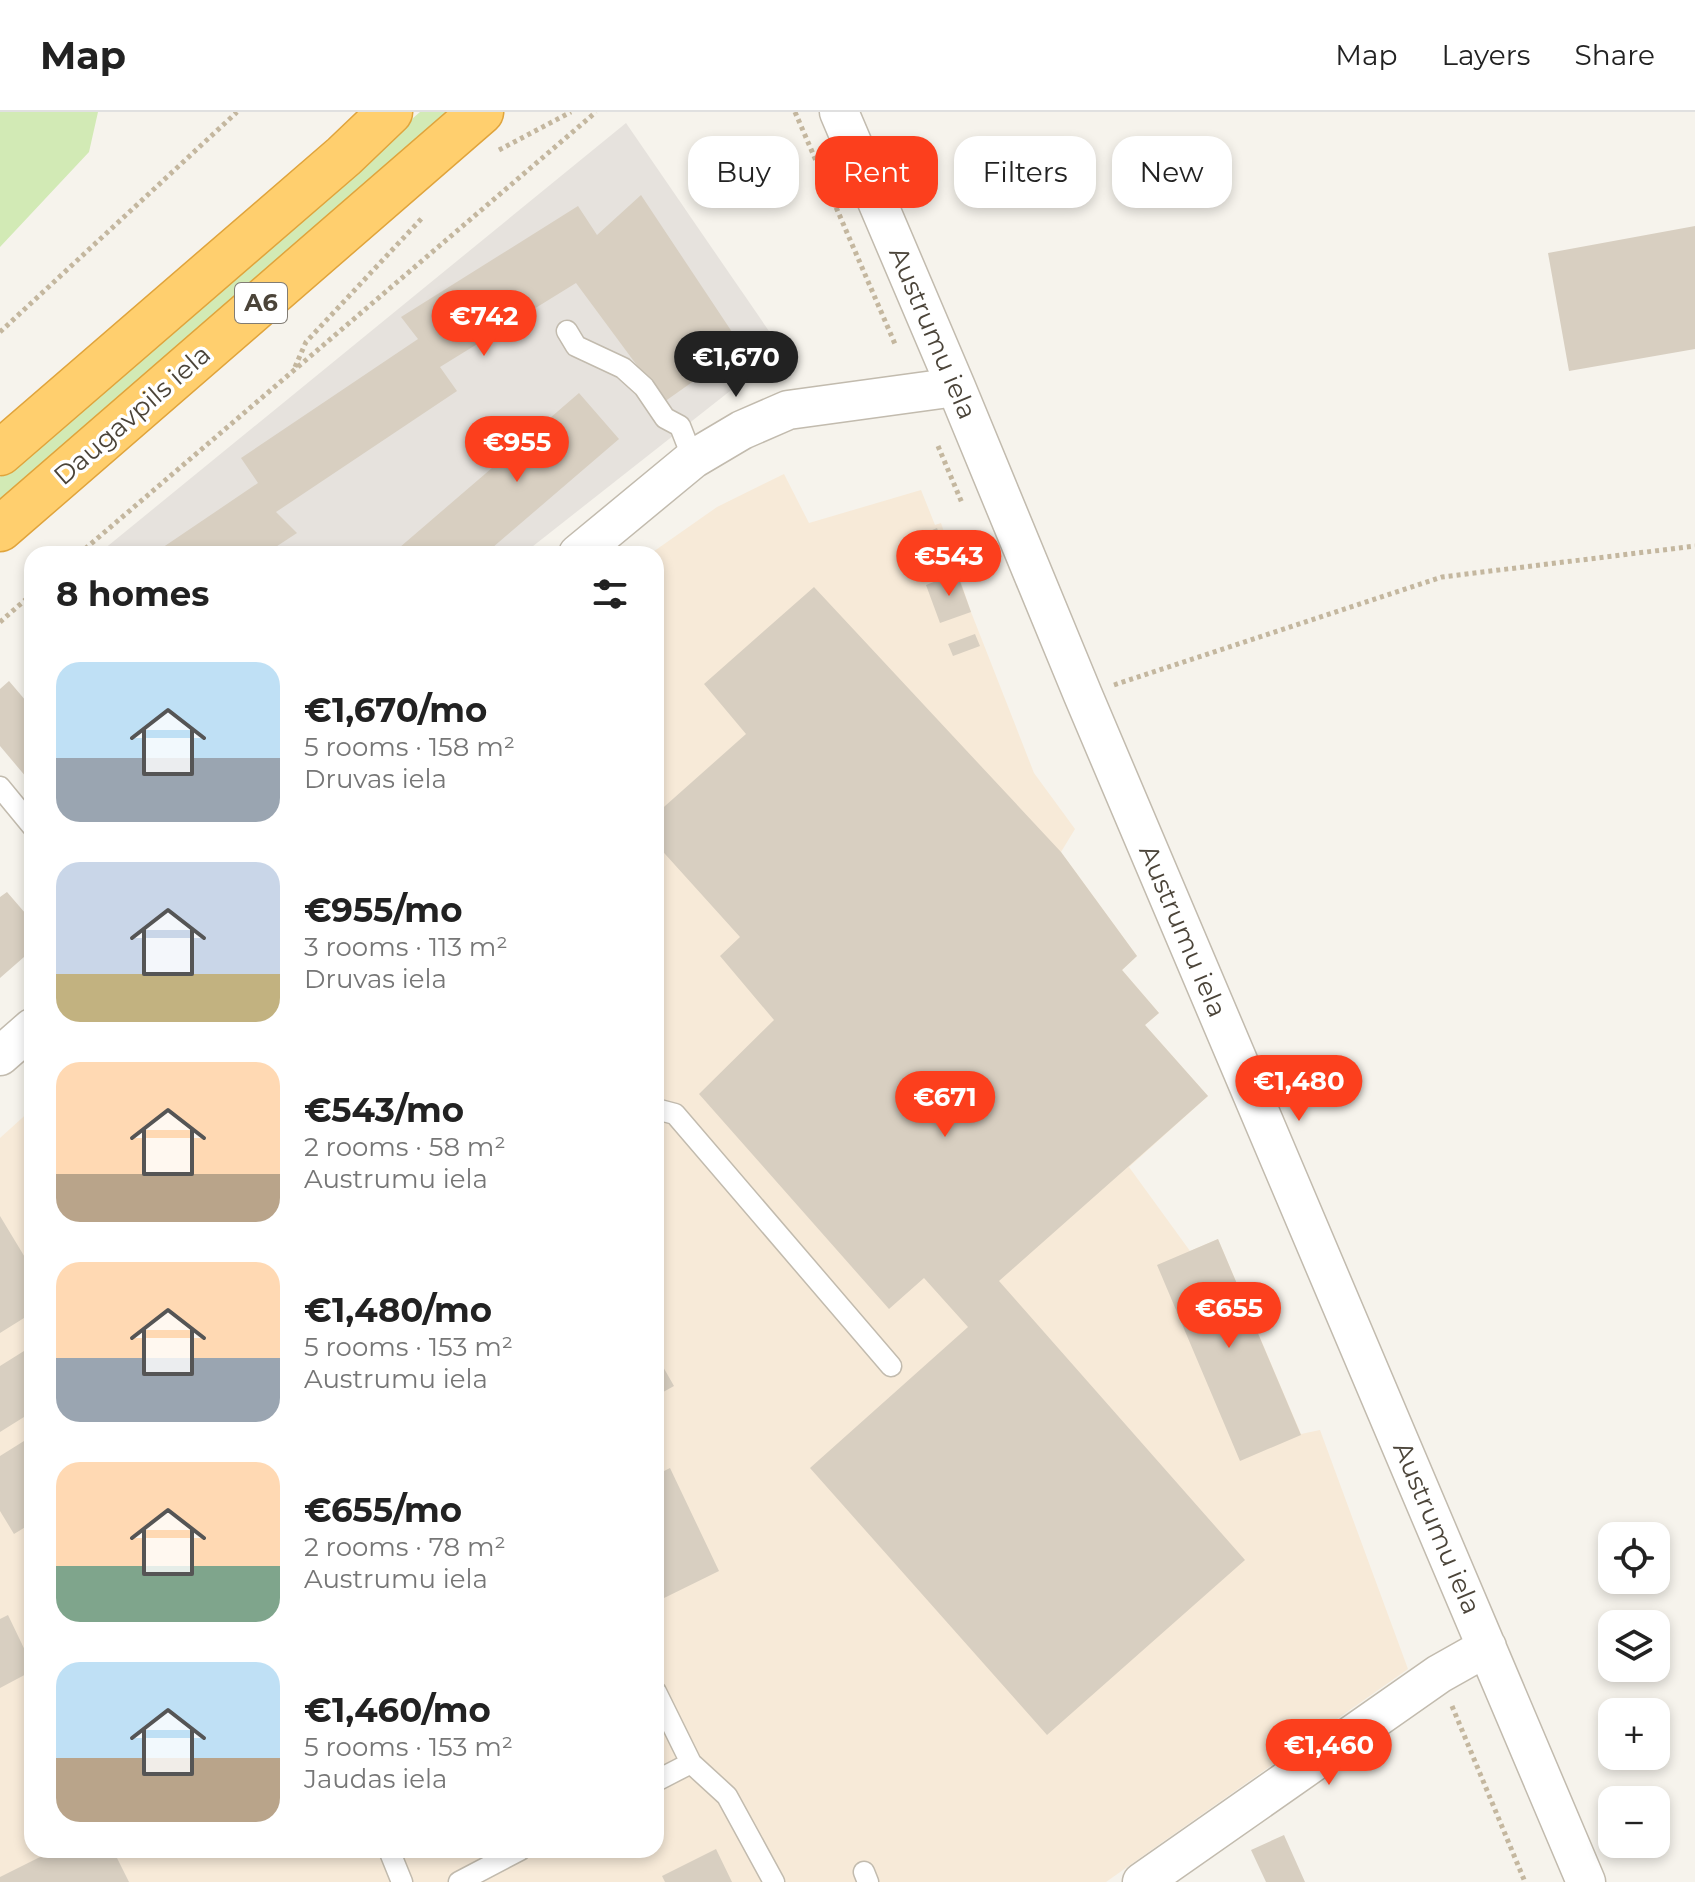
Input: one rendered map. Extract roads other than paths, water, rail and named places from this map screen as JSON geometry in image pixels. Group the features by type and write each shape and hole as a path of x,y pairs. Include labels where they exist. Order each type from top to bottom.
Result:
{"highway":[{"name":"A6","path":"0,453 344,156 390,112"},
{"name":"Daugavpils iela","path":"0,529 489,132"}],"street":[{"name":"Austrumu iela","path":"839,112 1586,1882"},
{"path":"588,546 693,459 742,430 788,410 956,387"},
{"path":"0,1056 24,1035"},
{"path":"1142,1882 1439,1674 1487,1647"}],"lane":[{"path":"567,331 576,346 623,368 644,387 665,418 680,426 693,459"},
{"path":"0,787 24,816"},
{"path":"664,1111 675,1114 891,1366"},
{"path":"664,1708 691,1763 727,1796 774,1882"},
{"path":"664,1777 691,1763"},
{"path":"392,1858 402,1882"},
{"path":"459,1882 505,1858"}]}
